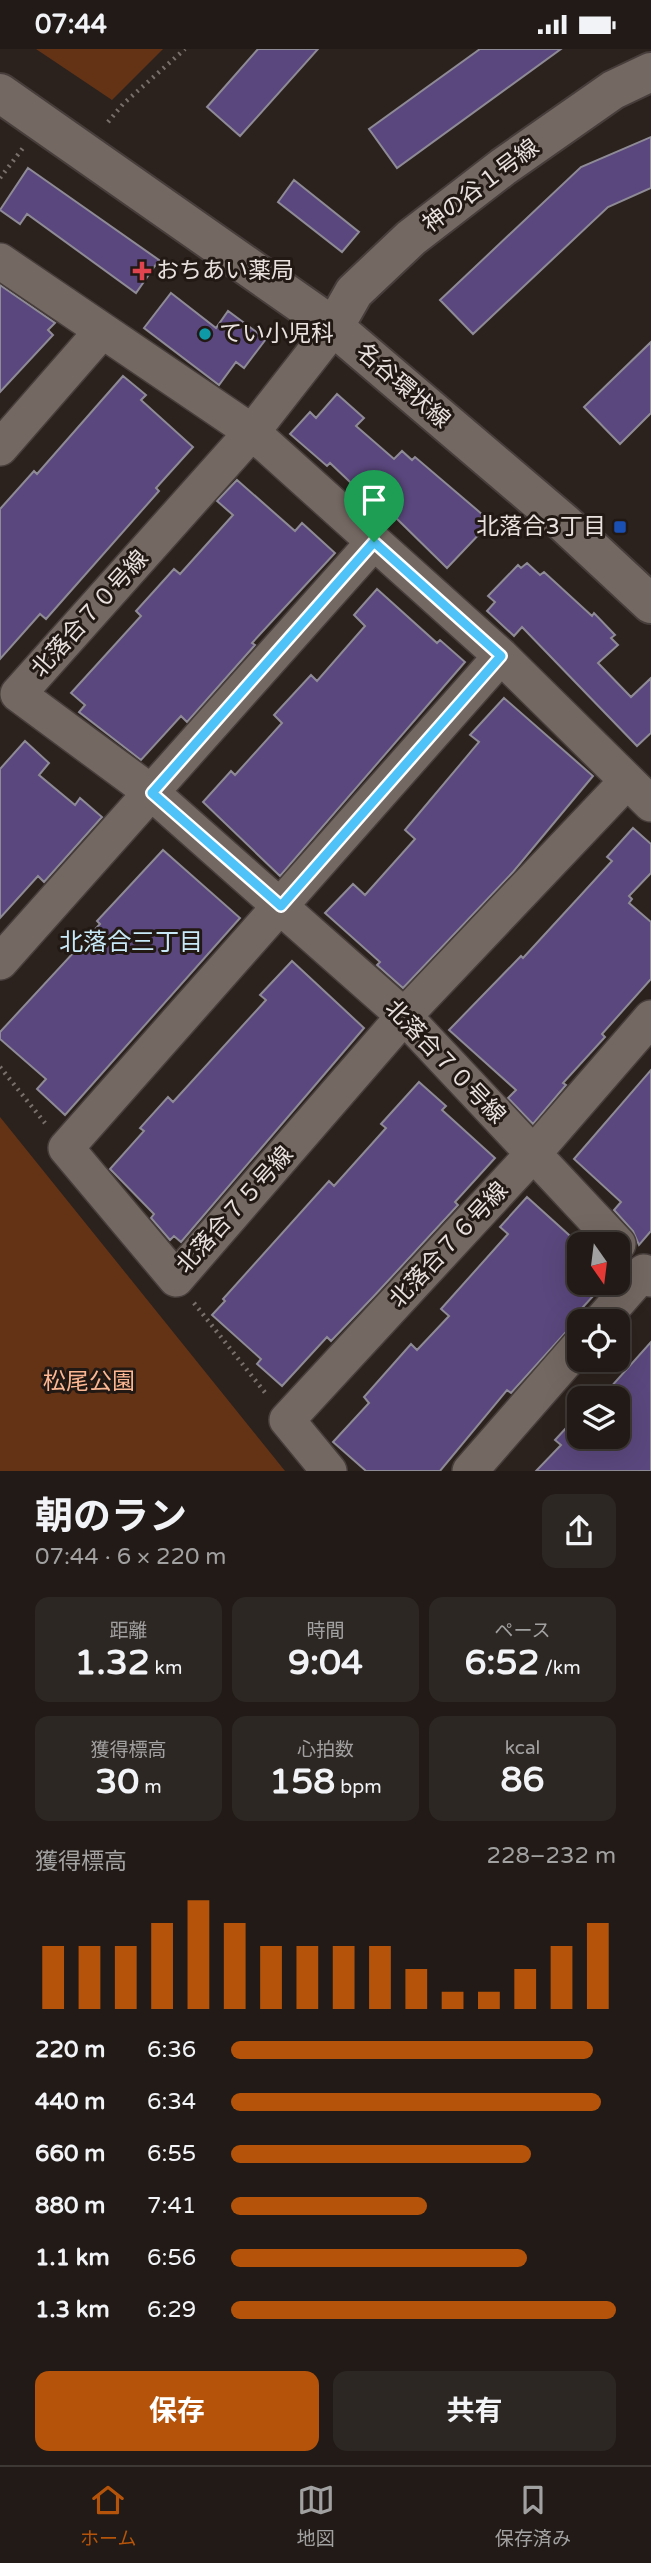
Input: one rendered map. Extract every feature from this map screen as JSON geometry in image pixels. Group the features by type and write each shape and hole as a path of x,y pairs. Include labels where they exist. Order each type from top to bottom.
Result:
{"street":[{"name":"神の谷１号線","path":"334,327 354,292 411,238 503,167 613,90 651,72"},
{"name":"名谷環状線","path":"0,93 334,327 564,523 651,604"},
{"path":"0,261 252,432 501,656 639,793"},
{"name":"北落合７０号線","path":"334,327 252,432 6,697 152,793 281,906 404,1016 607,1232"},
{"path":"0,448 102,331"},
{"path":"0,962 374,542"},
{"path":"66,1148 501,656"},
{"name":"北落合７５号線","path":"66,1148 176,1279 404,1016 639,793"},
{"name":"北落合７６号線","path":"287,1420 533,1154 651,1019"},
{"name":"北落合７０号線","path":"630,1255 649,1272"},
{"path":"613,1309 649,1272"},
{"path":"470,1471 567,1360"},
{"path":"287,1420 329,1471"}],"path":[{"path":"108,122 123,104 186,49"},
{"path":"0,178 26,145"},
{"path":"0,1067 66,1148"},
{"path":"176,1279 287,1420"}],"green space":[{"path":"36,49 163,49 112,100"},
{"name":"松尾公園","path":"0,1117 285,1471 0,1471"}],"building":[{"path":"258,49 318,49 240,136 207,107"},
{"path":"480,49 561,49 397,168 369,129"},
{"path":"651,137 651,188 608,207 473,334 440,300 581,167"},
{"path":"28,168 159,260 136,293 27,214 20,224 0,210"},
{"path":"294,180 359,232 342,252 278,202"},
{"path":"0,285 55,323 48,330 53,335 0,392"},
{"name":"てい小児科","path":"171,293 216,328 228,311 266,339 244,368 236,362 219,385 144,328"},
{"path":"651,342 651,413 620,444 584,407"},
{"path":"123,376 146,395 141,400 193,447 156,488 159,491 46,619 40,614 0,659 0,509 34,471 37,474"},
{"path":"337,394 364,418 356,426 394,459 402,451 412,460 415,457 483,515 478,521 485,528 447,568 394,516 390,520 330,463 327,466 290,434 310,412 316,418"},
{"path":"237,480 295,531 302,523 335,553 252,643 255,645 187,722 181,716 141,760 79,712 85,705 71,693 141,616 136,611 174,569 180,574 233,515 217,501"},
{"path":"527,563 540,575 544,572 592,616 594,613 615,635 611,638 618,645 598,663 631,697 651,678 651,733 637,746 522,627 514,636 487,611 495,602 488,596 518,565 521,568"},
{"path":"377,589 437,643 440,640 465,662 280,876 203,802 231,771 235,775 282,723 274,715 311,675 317,681 365,626 354,615"},
{"path":"504,698 593,776 513,872 403,988 377,965 380,962 325,913 353,884 365,895 415,839 405,830 479,742 470,735"},
{"path":"25,741 49,763 39,775 75,805 80,798 102,817 44,882 38,876 0,918 0,769"},
{"path":"633,828 651,844 651,873 629,896 632,899 629,903 651,922 651,979 602,1034 605,1037 563,1083 566,1085 533,1124 508,1098 516,1090 449,1030 521,956 523,958 612,861 607,857"},
{"path":"163,850 240,918 65,1115 37,1089 46,1079 0,1039 0,1032 100,924 97,921"},
{"path":"292,961 364,1028 181,1242 174,1236 170,1240 151,1218 154,1214 110,1169 144,1131 140,1128 168,1097 173,1102 266,1000 260,995"},
{"path":"651,1070 651,1231 639,1245 633,1231 614,1210 621,1202 574,1159"},
{"path":"419,1082 446,1106 442,1110 495,1158 455,1202 458,1205 374,1296 331,1341 327,1337 282,1386 257,1364 261,1359 212,1315 225,1301 223,1299 329,1181 334,1186 386,1128 381,1124"},
{"path":"527,1197 567,1233 567,1295 594,1295 581,1309 567,1309 567,1331 511,1393 507,1390 440,1471 366,1471 333,1442 369,1403 364,1397 411,1344 417,1350 449,1316 441,1309 508,1234 500,1227"},
{"path":"651,1342 651,1471 536,1471 561,1445 555,1440 567,1427 567,1449 630,1449 630,1386 612,1386 624,1372 630,1372 630,1366"}],"place":[{"name":"おちあい薬局","path":"142,271"},
{"name":"てい小児科","path":"205,334"},
{"name":"北落合3丁目","path":"620,527"}],"district":[{"name":"北落合三丁目","path":"131,942"}],"route":[{"path":"374,542 501,656 281,906 152,793 374,542"}]}
